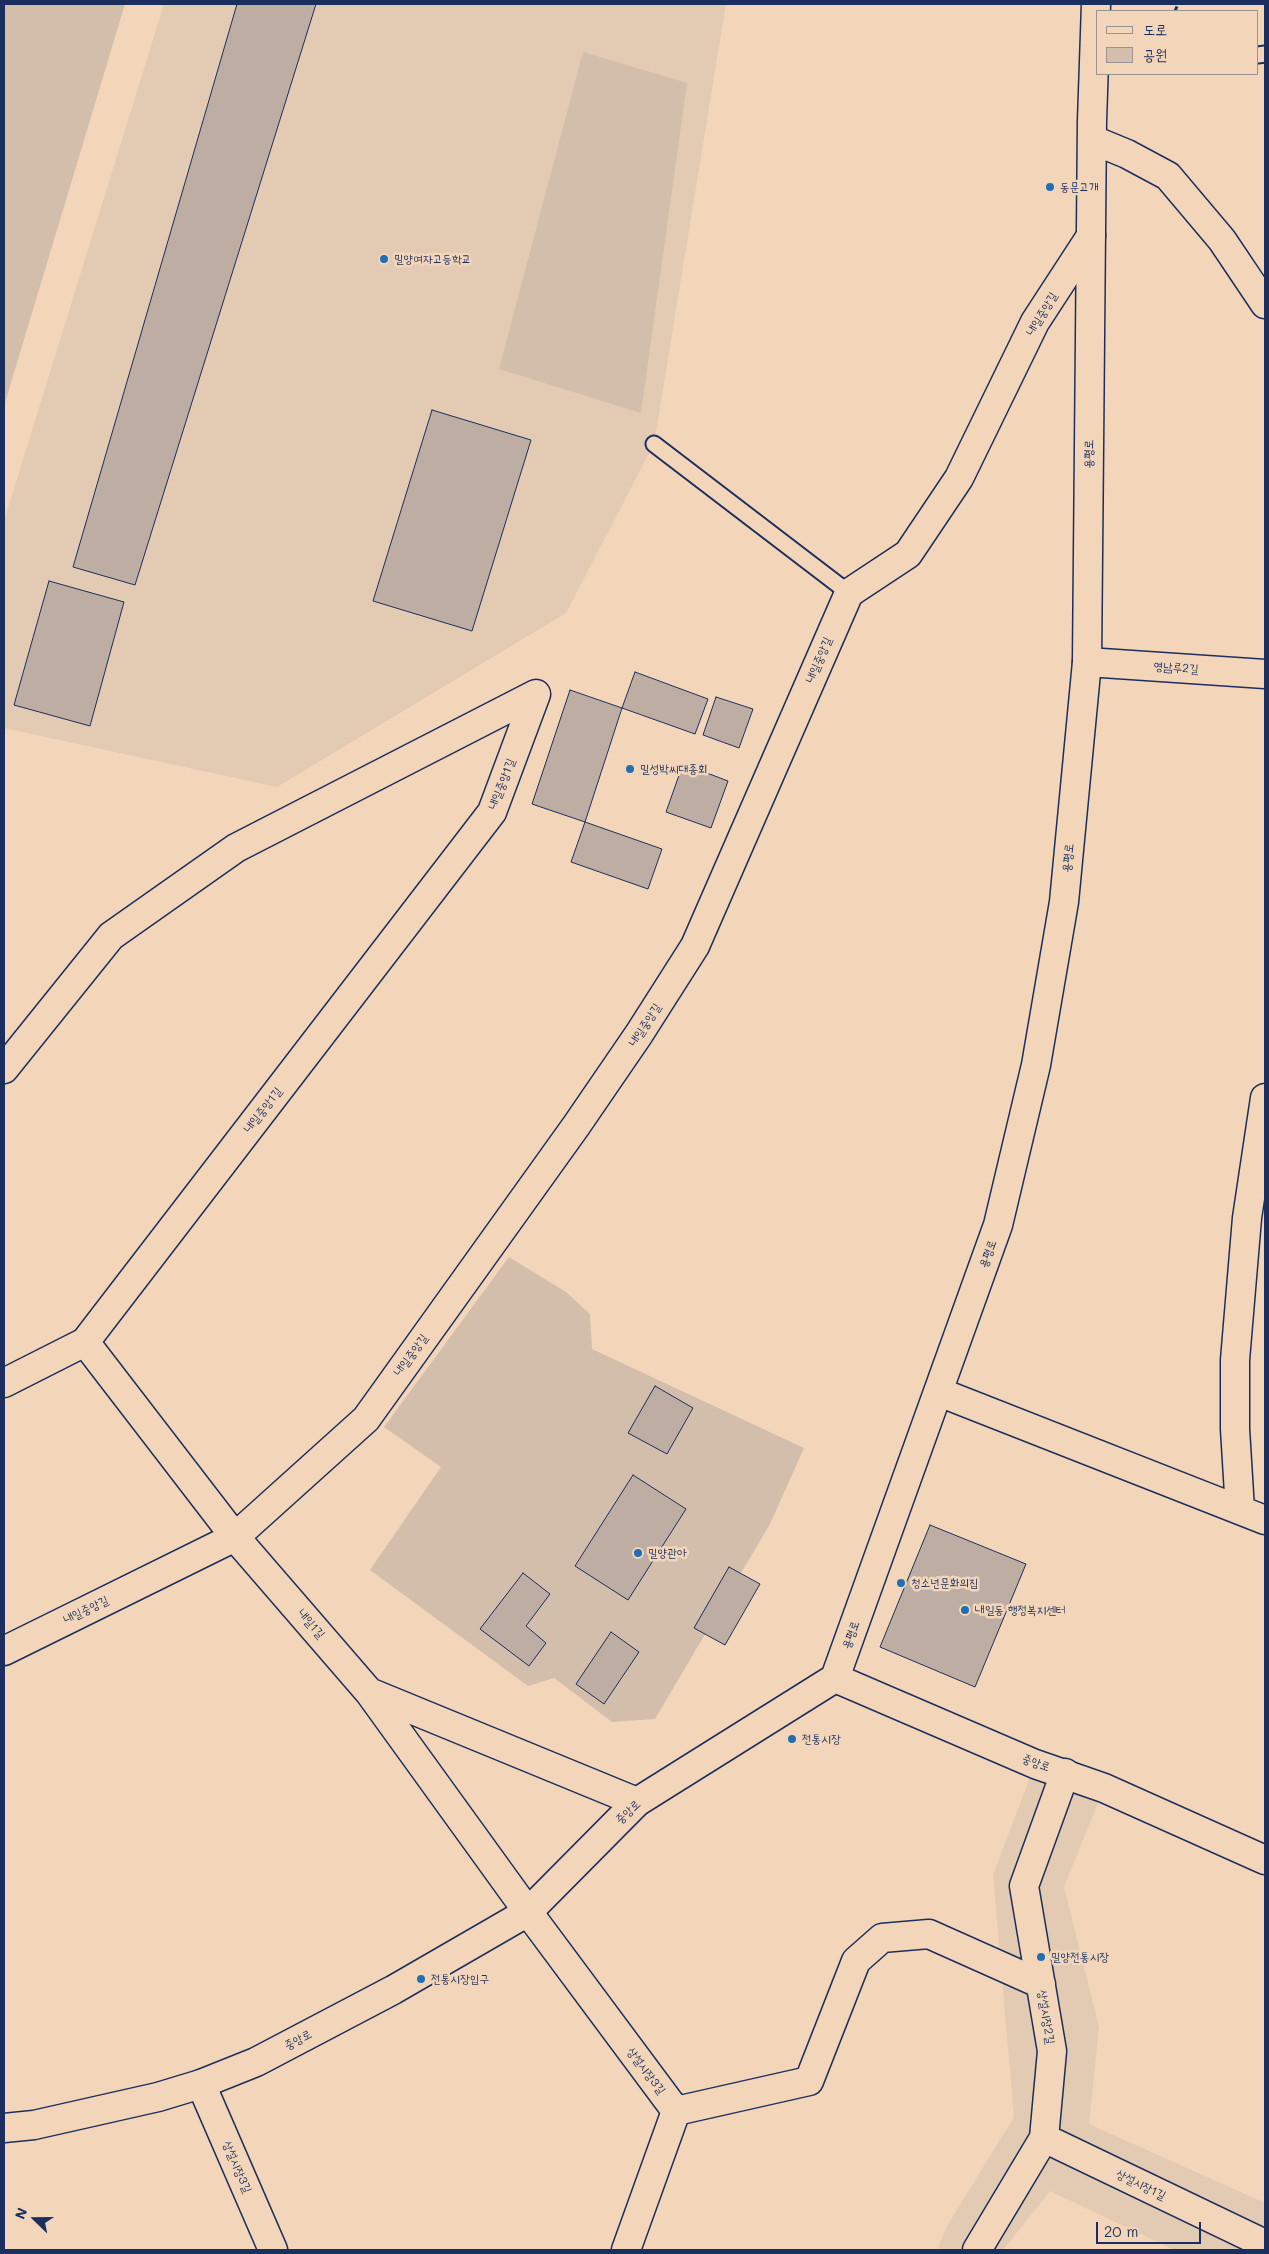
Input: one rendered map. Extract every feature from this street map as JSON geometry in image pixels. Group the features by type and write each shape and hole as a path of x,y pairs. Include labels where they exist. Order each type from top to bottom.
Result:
{"street":[{"name":"용평로","path":"835,1678 998,1225 1036,1066 1064,902 1087,662 1092,121 1101,75"},
{"path":"1093,140 1127,154 1168,176 1222,240 1265,304"},
{"name":"내일중앙길","path":"4,1651 236,1536 366,1419 640,1034 695,946 849,592 908,554 959,478 1035,322 1091,236"},
{"name":"영남루2길","path":"1087,662 1265,674"},
{"name":"내일중앙1길","path":"4,1070 110,936 236,848 536,694 492,812 85,1342 4,1383"},
{"path":"1240,1510 1235,1429 1235,1360 1248,1218 1265,1098"},
{"name":"내일1길","path":"85,1342 236,1536 369,1692 528,1912"},
{"path":"939,1392 1265,1520"},
{"name":"중앙로","path":"4,2128 34,2125 148,2099 201,2084 256,2062 368,2004 528,1912 637,1802 835,1678 1036,1764 1104,1788 1265,1860"},
{"path":"369,1692 637,1802"},
{"name":"상설시장2길","path":"977,2250 1044,2138 1052,2051 1024,1886 1065,1773"},
{"name":"상설시장3길","path":"528,1912 676,2111"},
{"path":"626,2250 676,2111 809,2081 856,1961 882,1938 929,1934 1041,1984"},
{"name":"상설시장3길","path":"201,2084 273,2250"},
{"name":"상설시장1길","path":"1044,2138 1265,2244"}],"lane":[{"path":"654,444 849,592"}],"shaded area":[{"name":"밀양여자고등학교","path":"164,4 726,4 654,444 566,613 277,787 4,728 4,521"},
{"name":"밀양전통시장","path":"1035,1764 1104,1788 1064,1887 1099,2027 1089,2124 1265,2203 1265,2250 1174,2250 1050,2191 1003,2250 937,2250 947,2226 1014,2117 993,1875"}],"green space":[{"path":"4,4 125,4 4,406"},
{"path":"583,52 687,83 641,413 499,369"},
{"path":"509,1257 566,1292 590,1314 592,1349 804,1448 770,1524 655,1719 612,1722 554,1678 528,1686 370,1570 441,1467 384,1427"}],"building":[{"path":"237,4 316,4 135,585 73,567"},
{"path":"432,410 531,440 472,631 373,601"},
{"path":"49,581 124,602 90,726 14,705"},
{"path":"635,672 708,699 695,734 622,708"},
{"path":"570,690 622,708 585,822 532,804"},
{"path":"716,697 753,709 739,748 703,735"},
{"path":"683,764 728,781 711,828 666,812"},
{"path":"585,822 662,849 648,889 571,862"},
{"path":"655,1386 693,1408 667,1454 628,1433"},
{"path":"633,1475 686,1509 628,1600 575,1566"},
{"path":"930,1525 1026,1564 975,1687 880,1647"},
{"path":"729,1567 760,1584 725,1645 694,1628"},
{"path":"523,1573 550,1594 526,1626 546,1643 529,1666 480,1629"},
{"path":"611,1632 639,1652 604,1704 576,1684"}],"place":[{"name":"동문고개","path":"1050,187"},
{"name":"밀양여자고등학교","path":"384,259"},
{"name":"밀성박씨대종회","path":"630,769"},
{"name":"밀양관아","path":"638,1553"},
{"name":"청소년문화의집","path":"901,1583"},
{"name":"내일동 행정복지센터","path":"965,1610"},
{"name":"전통시장","path":"792,1739"},
{"name":"밀양전통시장","path":"1041,1957"},
{"name":"전통시장입구","path":"421,1979"}]}
